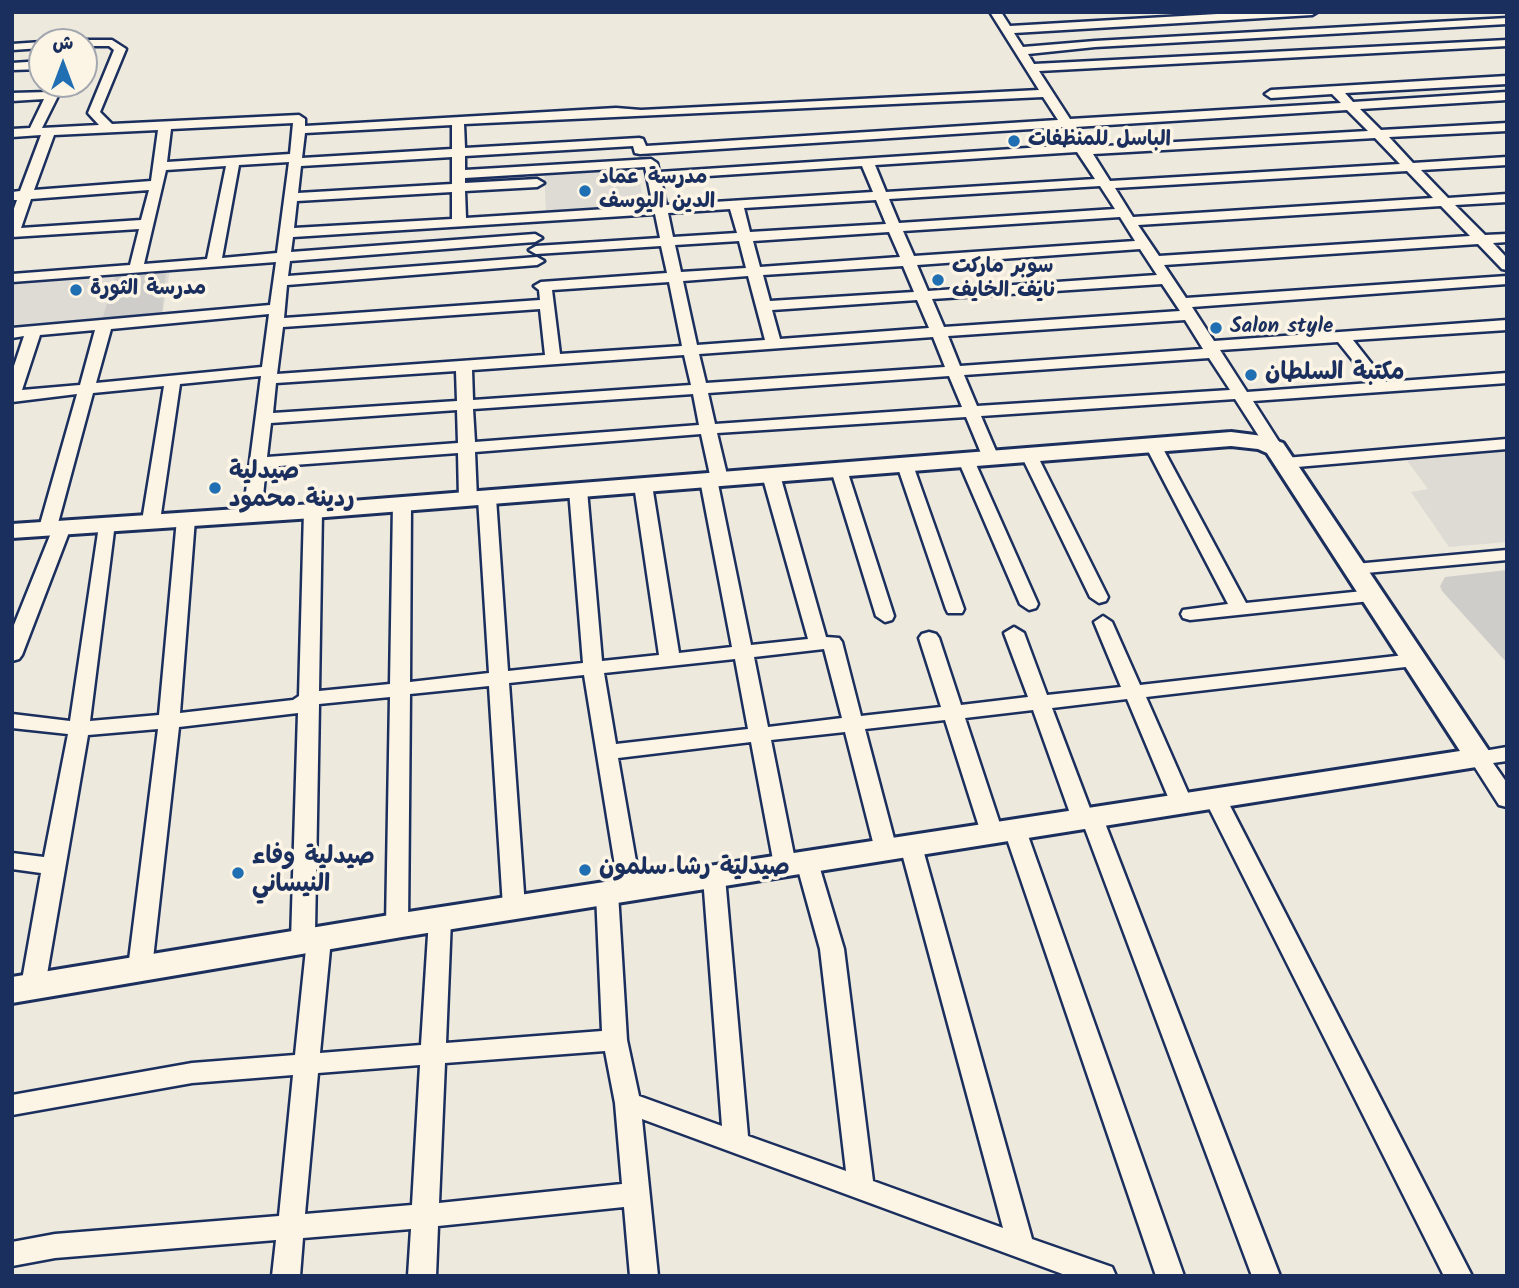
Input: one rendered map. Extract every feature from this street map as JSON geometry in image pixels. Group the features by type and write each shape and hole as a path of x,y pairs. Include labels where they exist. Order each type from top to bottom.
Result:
{"street":[{"path":"995,12 1241,396 1507,800"},
{"path":"1007,30 1312,12"},
{"path":"1469,12 1507,43"},
{"path":"1297,13 1338,52"},
{"path":"1020,51 1095,44 1507,21"},
{"path":"1439,46 1445,39 1441,25"},
{"path":"98,43 111,43 120,49 94,113 108,128"},
{"path":"1031,68 1507,43"},
{"path":"1271,93 1507,80"},
{"path":"1335,90 1507,266"},
{"path":"299,130 616,112 640,114 1046,93"},
{"path":"286,233 458,222 651,163 846,138 1507,96"},
{"path":"34,132 51,98"},
{"path":"12,133 299,119 252,515"},
{"path":"458,121 458,222"},
{"path":"136,268 157,186 166,126"},
{"path":"651,163 861,162 1507,127"},
{"path":"49,131 19,195 12,233 147,224"},
{"path":"846,138 881,196 972,412 979,459 1029,604"},
{"path":"160,166 639,142 640,150 651,163 708,429 714,480 759,735 796,864 832,949 862,1188"},
{"path":"214,262 233,161"},
{"path":"290,197 458,180 537,197 660,209 1507,161"},
{"path":"19,195 157,186"},
{"path":"537,197 536,250 541,286 546,291 554,358"},
{"path":"12,278 283,257 536,250 895,227 1507,198"},
{"path":"736,205 775,343"},
{"path":"1154,261 1507,238"},
{"path":"541,286 1144,245"},
{"path":"280,281 536,250"},
{"path":"764,306 1166,279"},
{"path":"33,332 12,396 173,381 938,332 1507,280"},
{"path":"12,333 104,325 547,304"},
{"path":"12,655 55,527 104,325"},
{"path":"263,419 955,371 1507,325"},
{"path":"1342,337 1381,387"},
{"path":"464,364 467,447 477,498 498,678 514,908"},
{"path":"258,463 708,429 1507,378"},
{"path":"151,521 173,381"},
{"path":"12,531 313,511 1231,439 1263,443 1280,456 1507,444"},
{"path":"1153,445 1240,609"},
{"path":"1029,455 1099,597"},
{"path":"905,465 955,609"},
{"path":"839,470 885,616"},
{"path":"771,475 819,644"},
{"path":"643,485 670,660"},
{"path":"578,490 593,668 607,752 619,891 615,1040 628,1103 644,1276"},
{"path":"397,926 402,504"},
{"path":"286,1276 308,1064 311,940 307,699 313,511"},
{"path":"140,968 169,721 186,519"},
{"path":"106,523 79,729 53,866 22,988 440,919 1507,754"},
{"path":"1355,569 1507,555"},
{"path":"1190,614 1373,596"},
{"path":"1103,622 1182,804"},
{"path":"1014,633 1265,1276"},
{"path":"929,638 953,713 1004,831 1170,1276"},
{"path":"12,721 79,729 169,721 298,706 307,699 832,642 853,724 898,848 1021,1247"},
{"path":"607,752 1414,660"},
{"path":"1216,799 1458,1276"},
{"path":"12,861 53,866"},
{"path":"714,877 736,1142"},
{"path":"422,1276 440,919"},
{"path":"12,1105 192,1073 615,1040"},
{"path":"628,1103 1102,1276"},
{"path":"12,1254 55,1246 425,1216 636,1194"}],"shaded area":[{"path":"638,166 644,208 546,213 544,171"},
{"path":"170,270 162,317 12,329 12,283"},
{"path":"166,272 162,314 102,320 115,277"},
{"path":"1507,449 1507,542 1449,547 1411,492 1428,489 1405,458"},
{"path":"1507,570 1507,663 1440,586 1445,577"}],"place":[{"name":"الباسل للمنظفات","path":"1014,141"},
{"name":"مدرسة عماد الدين اليوسف","path":"585,191"},
{"name":"سوبر ماركت نايف الخايف","path":"938,280"},
{"name":"مدرسة الثورة","path":"76,290"},
{"name":"Salon style","path":"1216,328"},
{"name":"مكتبة السلطان","path":"1251,375"},
{"name":"صيدلية ردينة محمود","path":"215,488"},
{"name":"صيدلية رشا سلمون","path":"585,870"},
{"name":"صيدلية وفاء النيساني","path":"238,873"}]}
